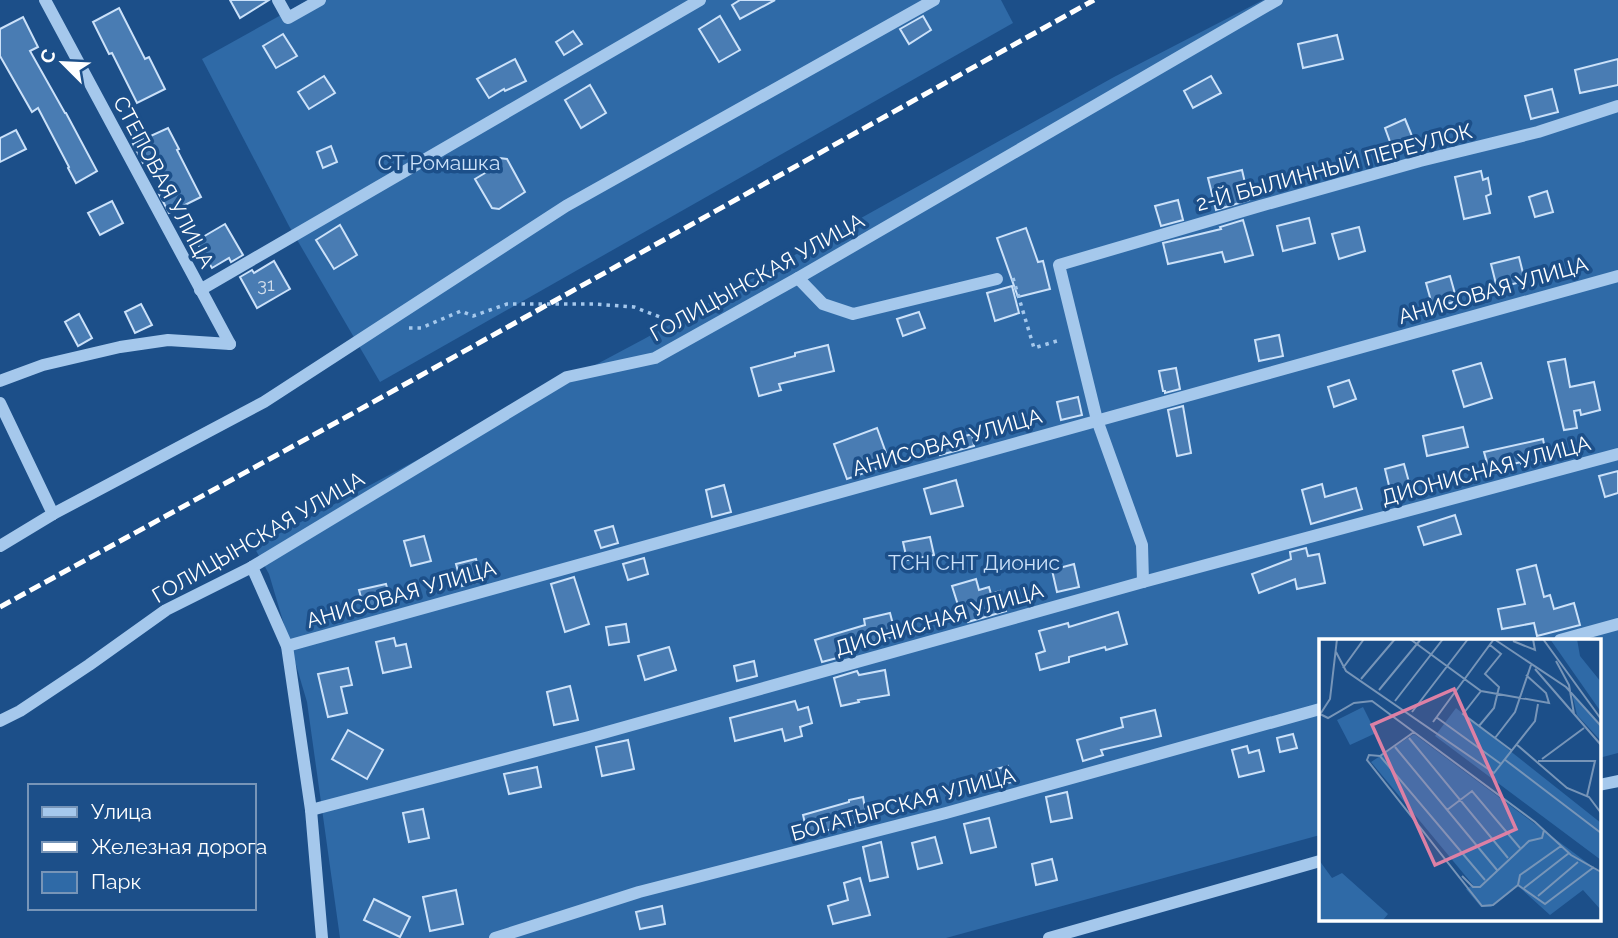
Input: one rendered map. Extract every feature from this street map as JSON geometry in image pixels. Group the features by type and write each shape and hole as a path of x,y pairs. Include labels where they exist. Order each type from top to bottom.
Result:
{"street":[{"name":"СТЕПОВАЯ УЛИЦА","path":"0,381 43,365 120,347 168,340 230,344 45,0"},
{"path":"278,0 288,18 320,0"},
{"path":"200,290 699,0"},
{"path":"0,546 53,514 264,402 566,206 934,0"},
{"name":"ГОЛИЦЫНСКАЯ УЛИЦА","path":"0,721 20,711 89,665 166,610 252,567 567,377 655,358 1277,0"},
{"name":"2-Й БЫЛИННЫЙ ПЕРЕУЛОК","path":"1076,335 1059,265 1420,161 1538,132 1618,106"},
{"name":"АНИСОВАЯ УЛИЦА","path":"287,646 1618,276"},
{"path":"798,278 823,304 853,314 997,279"},
{"path":"1076,335 1097,420 1142,545 1143,582"},
{"path":"0,403 53,514"},
{"name":"ДИОНИСНАЯ УЛИЦА","path":"310,810 589,737 1143,582 1618,454"},
{"path":"252,567 287,646 310,810 323,938"},
{"path":"1564,639 1618,624"},
{"name":"БОГАТЫРСКАЯ УЛИЦА","path":"495,938 639,892 933,816 1319,710"},
{"path":"1600,785 1618,781"},
{"path":"1049,938 1319,862"}],"path":[{"path":"997,279 1012,274 1034,348 1076,335"},
{"path":"382,326 421,328 461,311 474,316 507,304 634,307 682,326"}],"green space":[{"name":"СТ Ромашка","path":"308,0 1001,0 1013,23 380,382 289,226 202,59"},
{"name":"ТСН СНТ Дионис","path":"1263,0 1618,0 1618,753 1600,758 1600,639 1319,639 1319,835 946,938 340,938 307,702 269,574 254,547 644,339 1114,77"}],"building":[{"path":"230,0 269,0 240,18"},
{"path":"740,0 775,0 740,19 732,5"},
{"path":"119,8 145,59 149,57 165,89 137,103 93,22"},
{"path":"720,16 740,50 719,62 699,29"},
{"path":"923,16 931,30 909,44 900,29"},
{"path":"23,17 38,47 30,51 97,171 76,183 38,108 32,112 0,56 0,29"},
{"path":"573,31 582,44 564,55 556,42"},
{"path":"283,34 297,56 276,68 263,46"},
{"path":"1337,35 1343,59 1303,68 1298,44"},
{"path":"515,59 526,81 489,98 477,79"},
{"path":"1618,59 1618,85 1580,93 1575,70"},
{"path":"324,76 335,93 309,109 298,92"},
{"path":"1211,76 1221,93 1193,108 1184,91"},
{"path":"590,85 606,113 581,128 565,100"},
{"path":"1552,89 1558,112 1531,119 1525,96"},
{"path":"1405,119 1414,141 1393,150 1385,128"},
{"path":"168,128 201,197 169,213 159,194 167,190 152,159 143,163 133,144"},
{"path":"16,130 26,149 0,162 0,138"},
{"path":"331,146 337,162 323,168 317,152"},
{"path":"499,158 507,159 525,192 499,209 492,208 475,179 490,170 491,164"},
{"path":"1242,170 1249,200 1216,210 1208,178"},
{"path":"1481,171 1483,180 1488,178 1491,194 1486,196 1490,213 1464,219 1455,177"},
{"path":"1547,191 1553,212 1535,217 1529,197"},
{"path":"1178,200 1183,220 1161,226 1155,206"},
{"path":"112,201 123,223 100,235 88,213"},
{"path":"1309,218 1315,243 1283,251 1277,226"},
{"path":"1243,220 1253,255 1225,262 1222,252 1168,264 1163,243 1221,229 1220,227"},
{"path":"225,224 243,255 231,262 229,258 212,268 196,241"},
{"path":"340,225 357,255 334,269 316,240"},
{"path":"1359,227 1365,251 1339,259 1332,234"},
{"path":"1026,228 1038,262 1043,261 1050,289 1018,297 997,238"},
{"path":"1519,257 1525,281 1497,288 1491,264"},
{"path":"274,261 290,289 257,308 240,277 252,270 254,273"},
{"path":"1450,276 1457,301 1433,308 1426,283"},
{"path":"1012,286 1019,313 995,321 987,293"},
{"path":"141,304 152,325 135,333 125,312"},
{"path":"919,312 925,328 903,336 897,319"},
{"path":"79,314 92,338 78,346 65,322"},
{"path":"1279,335 1283,356 1259,361 1255,340"},
{"path":"828,345 834,371 779,384 781,390 759,396 751,368"},
{"path":"1565,359 1570,387 1594,382 1600,410 1581,415 1580,410 1574,411 1577,428 1564,430 1548,362"},
{"path":"1481,363 1492,398 1464,407 1453,371"},
{"path":"1176,368 1180,389 1165,393 1159,371"},
{"path":"1349,380 1356,399 1334,407 1328,387"},
{"path":"1078,397 1082,415 1061,420 1057,402"},
{"path":"1183,406 1191,453 1177,456 1168,410"},
{"path":"1463,427 1468,447 1427,456 1423,436"},
{"path":"877,428 890,464 847,479 834,444"},
{"path":"972,434 974,446 940,455 937,444"},
{"path":"1543,439 1547,460 1521,462 1489,470 1484,452"},
{"path":"1404,464 1412,493 1392,498 1385,469"},
{"path":"1618,471 1618,493 1605,497 1599,476"},
{"path":"956,480 963,506 931,514 924,489"},
{"path":"1322,484 1325,497 1356,488 1362,509 1311,524 1302,490"},
{"path":"724,485 731,512 712,517 706,490"},
{"path":"1455,515 1461,534 1424,545 1418,527"},
{"path":"613,526 618,543 601,548 595,531"},
{"path":"424,536 431,561 411,566 404,541"},
{"path":"930,537 934,555 907,560 903,542"},
{"path":"1306,548 1308,556 1319,554 1325,583 1297,589 1295,579 1259,593 1252,574 1291,559 1290,552"},
{"path":"644,558 648,574 628,580 623,564"},
{"path":"476,559 482,581 462,586 456,564"},
{"path":"1074,564 1079,587 1057,592 1052,570"},
{"path":"1536,565 1544,597 1550,595 1554,609 1574,603 1580,625 1537,636 1534,623 1502,629 1498,609 1525,604 1517,570"},
{"path":"574,577 589,624 565,632 551,584"},
{"path":"976,579 979,590 989,587 991,594 1000,591 1006,611 968,622 962,604 958,605 952,586"},
{"path":"386,584 391,602 364,609 359,590"},
{"path":"1118,612 1127,644 1069,657 1069,662 1040,670 1036,654 1045,651 1039,631 1068,623 1069,627"},
{"path":"890,613 896,636 850,647 852,654 822,662 815,640 865,625 864,619"},
{"path":"626,624 629,642 609,645 606,627"},
{"path":"394,638 396,646 406,644 411,667 383,673 376,642"},
{"path":"669,647 676,670 645,680 638,656"},
{"path":"754,661 757,676 737,681 734,666"},
{"path":"348,668 352,685 341,687 347,713 328,717 318,674"},
{"path":"885,670 889,695 841,706 834,678 857,671 859,675"},
{"path":"570,686 578,720 554,725 547,692"},
{"path":"795,701 798,710 808,707 812,723 800,727 802,736 785,741 782,729 735,741 730,718"},
{"path":"1155,710 1161,736 1101,750 1103,755 1083,761 1077,740 1123,727 1121,718"},
{"path":"348,730 383,750 367,779 332,759"},
{"path":"1293,734 1297,748 1280,752 1277,738"},
{"path":"628,740 634,769 602,776 596,747"},
{"path":"1247,746 1249,753 1259,750 1264,771 1239,777 1232,750"},
{"path":"1008,766 1012,782 985,789 981,773"},
{"path":"537,767 541,787 509,794 504,774"},
{"path":"1067,792 1072,818 1051,822 1046,797"},
{"path":"863,797 867,819 808,836 803,815"},
{"path":"423,809 429,838 409,842 403,813"},
{"path":"989,818 996,847 971,853 964,824"},
{"path":"935,837 942,863 918,869 912,843"},
{"path":"881,842 888,877 870,881 863,847"},
{"path":"1052,859 1057,880 1036,885 1032,864"},
{"path":"860,878 870,915 833,924 828,906 848,900 844,883"},
{"path":"456,890 463,924 430,931 423,897"},
{"path":"374,899 410,917 400,937 364,920"},
{"path":"662,906 665,924 640,929 636,912"}],"railway":[{"path":"0,607 1094,0"}]}
